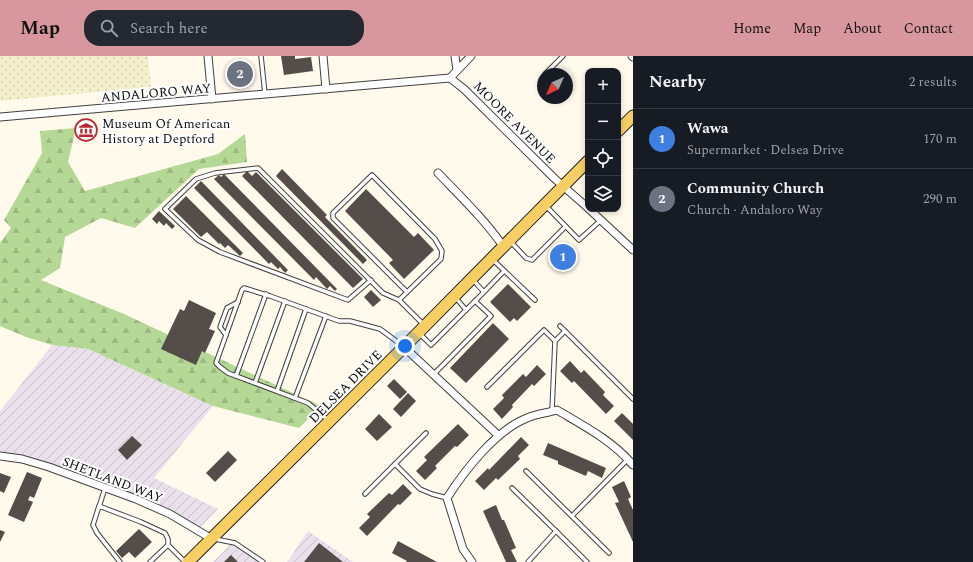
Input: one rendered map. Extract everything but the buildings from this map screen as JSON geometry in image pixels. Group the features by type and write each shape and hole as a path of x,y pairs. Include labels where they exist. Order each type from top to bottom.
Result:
{"main road":[{"path":"621,128 633,116"},
{"name":"DELSEA DRIVE","path":"188,562 585,164"}],"street":[{"path":"208,56 212,99"},
{"path":"323,56 326,89"},
{"path":"455,56 457,70"},
{"path":"450,78 472,56"},
{"name":"ANDALORO WAY","path":"0,117 450,78"},
{"name":"MOORE AVENUE","path":"450,78 464,89 585,206"},
{"path":"438,174 506,243"},
{"name":"MOORE AVENUE","path":"592,212 633,250"},
{"path":"404,347 498,435"},
{"path":"471,562 463,549 447,498 458,480 498,435 526,418 557,410 607,440 628,459 633,466"},
{"name":"SHETLAND WAY","path":"0,456 22,459 49,467 105,488 170,514 212,538"}],"lane":[{"path":"260,56 265,94"},
{"path":"550,68 563,56"},
{"path":"371,280 348,300 220,252 198,240 166,209 196,179 215,173 258,168 371,280 383,293 400,300 422,329 431,345 504,271"},
{"path":"400,300 440,259 442,251 435,239 372,175 333,213 333,218 407,292"},
{"path":"544,204 578,240 601,220"},
{"path":"506,243 526,258 532,260 565,227"},
{"path":"491,258 534,300"},
{"path":"471,279 484,292"},
{"path":"329,421 308,403 236,376 220,368 216,363 244,288 266,294 339,320 350,321 380,329 404,347"},
{"path":"236,376 266,294"},
{"path":"454,296 466,310"},
{"path":"255,382 285,301"},
{"path":"434,374 491,316 475,301"},
{"path":"226,335 220,326 227,308 238,302"},
{"path":"277,391 306,309"},
{"path":"295,398 326,316"},
{"path":"560,326 633,398"},
{"path":"487,387 544,330 555,341"},
{"path":"552,411 555,341 565,331"},
{"path":"365,494 426,433"},
{"path":"572,516 628,459"},
{"path":"395,464 420,489 447,498"},
{"path":"526,471 609,553"},
{"path":"105,488 93,525 97,533 120,562"},
{"path":"512,488 587,562"},
{"path":"99,507 141,522 165,534 168,539 168,545 185,562"},
{"path":"528,562 556,531"},
{"path":"212,538 235,543 263,562"},
{"path":"150,562 168,545"}],"shaded area":[{"path":"0,56 148,56 151,87 0,101"},
{"path":"52,345 88,349 213,406 154,478 218,509 197,531 64,471 0,455 0,411"},
{"path":"308,531 353,562 287,562"},
{"path":"233,542 262,562 213,562"}],"green space":[{"path":"76,128 68,162 85,191 218,154 245,134 247,162 199,169 135,228 101,218 65,237 60,268 41,280 124,314 321,406 299,428 213,406 88,349 52,345 26,337 0,326 0,243 11,228 4,220 42,153 40,131"}],"place":[{"name":"Community Church","path":"240,74"},
{"name":"Museum Of American History at Deptford","path":"86,130"},
{"name":"Wawa","path":"563,257"}]}
